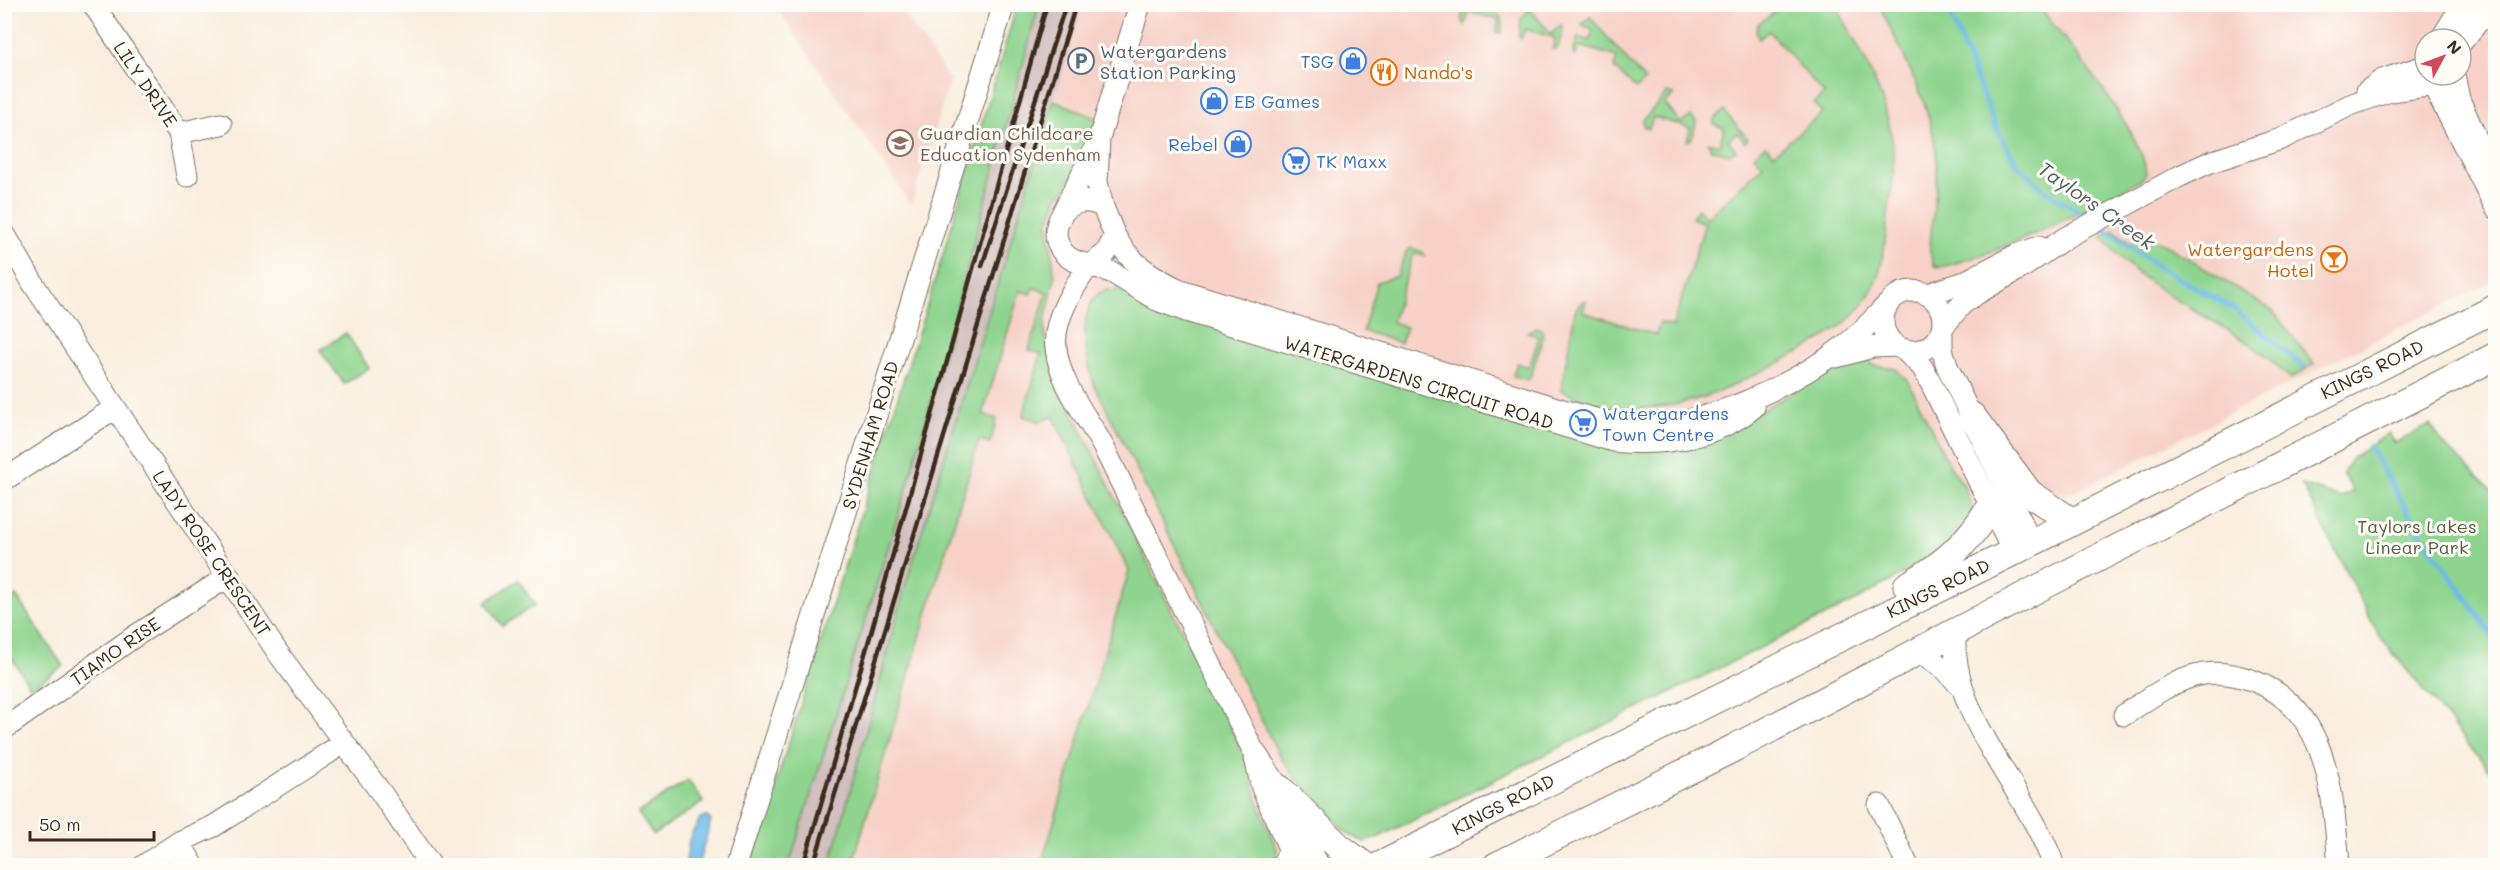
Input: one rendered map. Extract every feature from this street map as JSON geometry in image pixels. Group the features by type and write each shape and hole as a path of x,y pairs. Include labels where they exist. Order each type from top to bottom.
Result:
{"main road":[{"name":"KINGS ROAD","path":"1379,866 1844,633 2021,548 2496,308"},
{"path":"1496,866 1736,747 2037,589 2496,356"},
{"path":"1972,416 2030,493 2071,521"},
{"path":"1844,633 1956,553 1971,537 1990,507"},
{"path":"2021,548 2037,589"},
{"path":"1280,789 1339,847 1365,866"}],"street":[{"name":"LILY DRIVE","path":"93,4 179,133 187,176"},
{"name":"SYDENHAM ROAD","path":"736,866 1004,4"},
{"path":"1060,322 1064,266 1056,229 1099,139 1140,4"},
{"path":"2448,27 2454,18 2474,4"},
{"path":"2473,28 2478,22 2496,11"},
{"path":"1900,348 1912,351 1930,346 1962,304 2024,267 2065,238 2196,168 2281,139 2350,105 2413,83"},
{"path":"2441,87 2496,208"},
{"path":"2456,87 2459,99 2496,180"},
{"name":"LILY DRIVE","path":"179,133 221,124"},
{"path":"1099,139 1097,172 1103,207 1115,236 1106,252 1090,265 1078,282 1056,332 1056,348 1066,382 1102,445 1252,748 1280,789 1319,866"},
{"path":"1062,214 1077,203 1087,201 1103,207"},
{"name":"WATERGARDENS CIRCUIT ROAD","path":"1115,236 1126,255 1139,268 1180,290 1323,337 1604,421 1642,426 1683,421 1725,409 1781,385 1824,361 1858,335 1887,305"},
{"path":"2021,548 1990,507 1929,379 1885,332 1883,323 1887,305 1897,295 1907,291 1928,294 1962,283 2016,255 2065,238"},
{"name":"LADY ROSE CRESCENT","path":"7,245 290,671 431,866"},
{"path":"1058,245 1069,259 1090,265"},
{"name":"WATERGARDENS CIRCUIT ROAD","path":"1090,265 1113,273 1157,300 1186,311 1613,441 1661,442 1717,429 1749,411 1781,385"},
{"path":"1928,294 1941,308 1942,349 1947,366 1972,416 2021,548"},
{"name":"WATERGARDENS CIRCUIT ROAD","path":"1824,361 1873,347 1900,348"},
{"path":"4,480 115,408"},
{"name":"TIAMO RISE","path":"4,729 135,636 229,576"},
{"path":"1955,632 1954,656 1961,688"},
{"path":"1920,652 1946,670 1961,688 2003,772 2035,822 2054,866"},
{"path":"2124,715 2166,687 2193,676 2214,673 2241,676 2280,695 2306,720 2324,761 2332,796 2339,866"},
{"path":"143,866 179,842 214,826 344,743"},
{"path":"1252,748 1262,788 1291,862"},
{"path":"2003,772 2023,828 2047,866"},
{"path":"1879,805 1908,866"},
{"path":"179,842 194,866"}],"shaded area":[{"name":"Guardian Childcare Education Sydenham","path":"775,5 898,5 950,80 911,205"},
{"path":"1039,5 1083,5 905,587 830,865 789,866 911,474"},
{"name":"Watergardens Town Centre","path":"1083,5 2495,5 2495,280 2074,492 2058,494 2038,482 1970,515 1889,580 1857,600 1368,842 1359,841 1346,832 1287,866 828,866 905,587"}],"green space":[{"path":"1017,5 1039,5 911,474 789,865 750,865 940,264"},
{"path":"1467,5 1473,5 1480,12 1489,5 1502,19 1502,32 1496,33 1499,20 1469,12 1465,25 1461,18"},
{"path":"1785,5 1836,5 1863,56 1885,109 1893,147 1893,176 1882,260 1871,292 1846,322 1818,342 1740,382 1696,399 1674,405 1628,408 1605,405 1561,390 1575,311 1581,302 1586,300 1583,312 1656,335 1660,323 1673,326 1705,223 1692,218 1698,208 1707,218 1763,165 1754,155 1765,145 1774,154 1822,113 1814,103 1824,94 1769,31 1759,39 1756,32 1758,24"},
{"path":"1879,5 2038,5 2119,112 2142,157 2146,174 2141,180 2092,206 2019,241 1968,260 1941,267 1934,266 1930,252 1937,176 1935,144 1916,82"},
{"path":"1530,9 1551,34 1561,25 1563,31 1557,49 1552,49 1555,38 1525,29 1521,39 1519,37 1521,18"},
{"path":"1590,17 1645,81 1636,89 1614,68 1617,57 1580,46 1575,56 1573,52 1578,37 1590,41 1593,29 1581,25"},
{"path":"1667,93 1674,95 1664,103 1681,123 1691,116 1696,122 1692,139 1687,141 1690,128 1653,117 1649,129 1643,126 1643,120"},
{"path":"1054,100 1098,119 1069,185 1058,197 1048,223 1055,278 1045,320 1045,337 1062,391 1246,759 1257,799 1277,850 1277,865 1041,865 1129,571 1053,416 1040,422 1023,416 1041,354 1029,350 1047,292 1034,288 1031,294 1020,291 983,414 997,419 990,443 979,440 852,865 830,866 905,587"},
{"path":"1724,111 1748,139 1745,142 1737,133 1728,140 1736,150 1729,154 1711,149 1708,142 1720,145 1724,128 1713,124 1714,119"},
{"path":"2114,230 2130,243 2150,239 2163,243 2272,310 2314,364 2290,379 2252,346 2143,277 2102,237"},
{"path":"1411,248 1423,252 1425,256 1413,254 1392,322 1406,327 1401,343 1363,331 1377,282 1397,276 1407,250"},
{"path":"1119,285 1526,422 1740,423 1822,375 1869,355 1872,365 1896,369 1908,381 1949,465 1964,485 1972,508 1970,515 1949,542 1919,565 1857,600 1375,839 1364,842 1349,835 1295,777 1278,753 1094,384 1086,347 1086,318 1090,305 1097,296 1107,290 1115,292"},
{"path":"1536,327 1542,330 1543,337 1531,376 1528,380 1513,376 1517,363 1529,367 1539,337 1527,332"},
{"path":"346,333 369,368 344,384 320,350"},
{"name":"Taylors Lakes Linear Park","path":"2430,425 2447,448 2495,493 2495,777 2379,636 2302,485 2342,498 2353,491 2343,474 2351,459 2389,433 2395,443"},
{"path":"518,580 535,605 502,626 486,602"},
{"path":"16,596 63,666 31,688 5,648 5,604"},
{"path":"688,780 703,802 653,835 638,813"}],"water":[{"path":"706,816 711,821 698,865 685,865 690,838 700,818"}],"waterway":[{"name":"Taylors Creek","path":"1946,4 1995,125 2015,162 2043,189 2089,218"},
{"name":"Taylors Creek","path":"2099,225 2160,268 2233,308 2304,367"},
{"name":"Taylors Creek","path":"2369,446 2420,533 2496,640"}],"railway":[{"path":"803,866 869,640 1047,4"},
{"path":"982,266 1066,4"},
{"path":"813,866 1076,4"}],"place":[{"name":"Watergardens Station Parking","path":"1081,61"},
{"name":"TSG","path":"1353,61"},
{"name":"Nando's","path":"1384,72"},
{"name":"EB Games","path":"1214,101"},
{"name":"Guardian Childcare Education Sydenham","path":"900,143"},
{"name":"Rebel","path":"1238,144"},
{"name":"TK Maxx","path":"1296,161"},
{"name":"Watergardens Hotel","path":"2334,259"},
{"name":"Watergardens Town Centre","path":"1583,423"}]}
